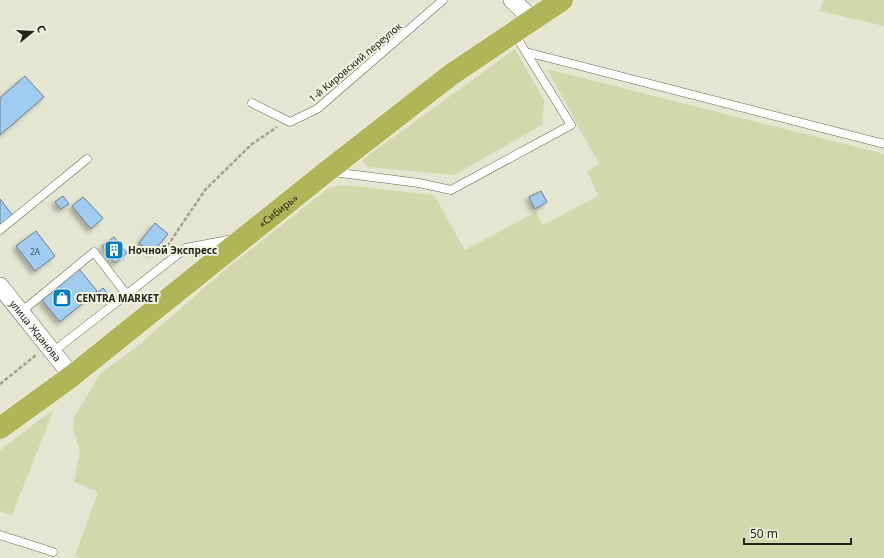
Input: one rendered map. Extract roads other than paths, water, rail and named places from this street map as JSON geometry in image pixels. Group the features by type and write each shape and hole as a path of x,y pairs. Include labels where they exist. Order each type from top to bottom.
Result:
{"highway":[{"name":"«Сибирь»","path":"0,428 72,376 245,236 452,74 562,0"}],"street":[{"path":"512,0 532,19"},
{"name":"улица Жданова","path":"0,286 21,312 47,351 72,376"}],"lane":[{"name":"1-й Кировский переулок","path":"252,103 290,122 317,109 443,0"},
{"path":"326,172 405,181 451,190 571,125 513,32"},
{"path":"526,52 884,144"},
{"path":"0,230 87,159"},
{"path":"47,351 128,295 186,248 245,236"},
{"path":"21,312 94,252 128,295"},
{"path":"0,535 53,552"}],"place":[{"name":"Ночной Экспресс","path":"114,250"},
{"name":"CENTRA MARKET","path":"62,298"}]}
